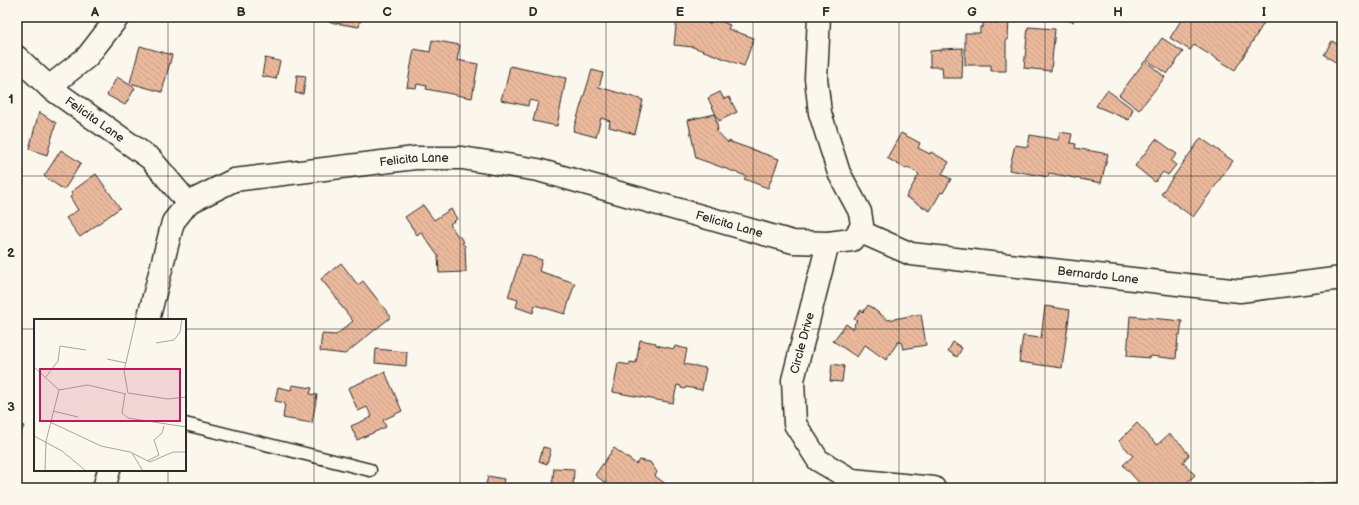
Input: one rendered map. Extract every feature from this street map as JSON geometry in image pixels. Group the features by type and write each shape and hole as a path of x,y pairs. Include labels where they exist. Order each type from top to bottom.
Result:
{"street":[{"path":"49,87 87,57 118,17"},
{"path":"819,17 816,78 820,113 839,174 860,212 862,225 859,231"},
{"name":"Felicita Lane","path":"17,57 49,87 150,159 188,203 234,180 416,158 462,158 538,170 793,242 828,243 852,240 859,231"},
{"path":"148,319 173,222 188,203"},
{"name":"Bernardo Lane","path":"859,231 911,254 1240,291 1342,278"},
{"name":"Circle Drive","path":"828,243 793,380 795,424 818,460 852,480 934,488"},
{"path":"104,488 109,471"}],"lane":[{"path":"186,424 370,470"}],"building":[{"path":"330,17 361,17 359,27 329,22"},
{"path":"677,17 699,17 699,19 710,24 712,18 730,25 728,29 754,38 744,66 693,47 674,45"},
{"path":"983,17 1009,17 1008,40 1006,40 1006,71 991,71 991,65 965,65 965,33 980,33 980,27 983,27"},
{"path":"1059,17 1074,17 1073,22"},
{"path":"1183,17 1267,18 1235,70 1194,45 1190,50 1170,38"},
{"path":"1028,27 1055,29 1051,71 1024,68"},
{"path":"1162,38 1183,52 1167,74 1147,60"},
{"path":"432,40 460,45 457,60 478,64 472,98 426,89 427,86 417,84 416,88 407,87 414,49 430,52"},
{"path":"1332,41 1342,47 1342,54 1337,63 1324,55"},
{"path":"140,46 172,55 162,92 130,83"},
{"path":"963,48 962,78 943,78 942,67 930,67 930,51"},
{"path":"265,58 280,61 276,79 262,76"},
{"path":"1145,61 1165,77 1139,110 1119,95"},
{"path":"510,66 566,78 557,126 533,121 538,102 529,100 528,106 501,100"},
{"path":"592,70 603,73 599,87 643,100 635,134 609,127 610,121 601,118 596,137 573,131"},
{"path":"297,75 306,76 303,94 295,93"},
{"path":"117,77 135,88 125,105 107,95"},
{"path":"1107,90 1133,109 1129,120 1096,106"},
{"path":"720,92 724,99 729,97 737,112 719,121 708,98"},
{"path":"39,112 56,123 47,155 29,149"},
{"path":"715,114 718,130 716,130 728,143 728,141 779,159 768,188 744,179 746,176 696,158 688,120"},
{"path":"1060,132 1072,134 1070,143 1076,144 1075,148 1108,154 1101,183 1049,173 1048,177 1009,170 1015,145 1028,147 1030,135 1058,140"},
{"path":"901,133 920,143 918,148 930,154 931,152 949,162 942,174 951,179 943,193 941,192 930,211 906,197 919,174 907,167 906,169 887,158"},
{"path":"1201,138 1233,161 1193,217 1161,194"},
{"path":"1156,139 1177,154 1171,161 1176,165 1168,175 1163,172 1155,182 1135,166"},
{"path":"61,150 81,163 64,190 44,176"},
{"path":"96,174 120,208 80,237 66,218 78,210 70,197 73,195 71,192"},
{"path":"423,205 434,220 451,209 457,219 450,224 458,237 459,236 464,242 462,243 465,246 466,272 439,273 438,256 421,232 417,235 405,217"},
{"path":"522,254 542,260 539,271 575,283 565,314 535,305 533,313 516,307 518,300 508,297"},
{"path":"341,263 358,285 363,281 391,317 345,354 320,351 322,334 336,335 353,321 321,279"},
{"path":"868,305 888,320 921,314 926,345 903,349 901,342 898,342 886,360 865,345 857,357 833,341 846,324 853,329 855,326 854,324 857,321 854,319 861,310 863,312"},
{"path":"1045,306 1070,310 1062,368 1019,362 1023,336 1041,338"},
{"path":"1130,316 1182,321 1180,335 1178,335 1176,359 1151,356 1150,358 1127,356"},
{"path":"640,340 674,349 675,346 687,349 684,364 706,368 702,390 686,387 685,389 677,385 673,403 613,392 618,363 630,365 630,362 636,363"},
{"path":"953,342 962,348 957,357 948,351"},
{"path":"376,349 407,352 406,366 375,363"},
{"path":"832,364 844,366 842,382 830,381"},
{"path":"385,372 402,411 383,420 386,427 357,440 351,426 372,417 367,407 358,411 348,388"},
{"path":"292,385 312,388 310,394 317,395 312,423 283,418 285,403 275,401 278,387 291,390"},
{"path":"17,423 24,426 17,442"},
{"path":"1137,423 1157,445 1169,434 1181,444 1189,455 1183,462 1195,475 1181,488 1151,488 1147,484 1143,487 1123,465 1133,456 1119,441"},
{"path":"543,447 551,449 547,464 539,461"},
{"path":"614,448 636,464 639,460 650,462 657,472 655,476 671,488 616,488 613,486 612,488 595,475"},
{"path":"554,468 574,469 573,488 552,488"},
{"path":"488,476 504,479 502,488 486,485"},
{"path":"1342,482 1342,488 1261,488 1261,487"}]}
